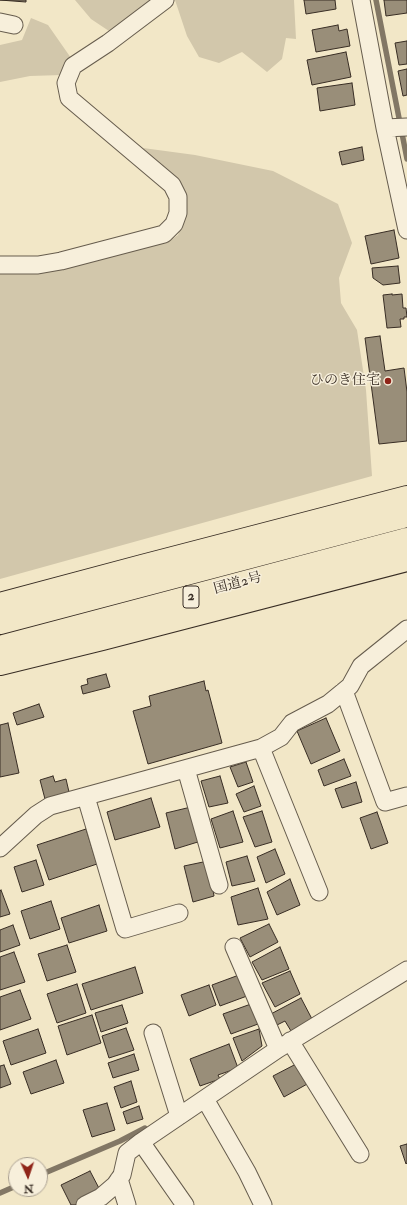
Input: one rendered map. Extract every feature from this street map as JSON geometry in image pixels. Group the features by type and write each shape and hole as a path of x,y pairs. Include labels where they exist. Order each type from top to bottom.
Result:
{"highway":[{"path":"0,604 407,497"},
{"name":"国道2号","path":"0,623 407,516"},
{"name":"国道2号","path":"0,647 407,540"},
{"path":"0,664 407,560"}],"street":[{"path":"0,265 38,265 61,261 164,234 174,224 178,213 178,197 172,185 69,98 66,83 73,66 108,43 165,0"},
{"path":"361,0 398,127 407,230"},
{"path":"0,848 36,815 50,806 261,748 281,737 292,723 328,704 344,691 350,686 361,666 407,629"},
{"path":"344,691 385,802 407,796"},
{"path":"261,748 319,892"},
{"path":"186,769 219,885"},
{"path":"86,796 125,929 179,913"},
{"path":"234,946 284,1045 360,1154"},
{"path":"85,1205 100,1197 116,1185 122,1174 127,1153 141,1142 284,1045 407,970"},
{"path":"153,1033 179,1116"},
{"path":"205,1099 246,1172 262,1205"},
{"path":"141,1142 184,1205"},
{"path":"119,1179 127,1205"}],"shaded area":[{"path":"75,0 155,0 112,33 91,19"},
{"path":"175,0 294,0 296,39 286,38 282,59 267,72 242,52 219,63 199,57 187,36"},
{"path":"31,18 48,25 71,58 62,75 30,76 0,82 0,45 22,40"},
{"path":"143,148 195,155 273,171 338,204 352,243 339,278 341,303 357,330 366,390 372,476 0,579 0,273 149,245 167,243 178,235 184,220 177,181"}],"building":[{"path":"0,0 26,0 26,2"},
{"path":"304,0 335,0 336,9 306,14"},
{"path":"384,0 407,0 407,13 386,16"},
{"path":"338,25 339,31 347,29 350,46 316,52 312,30"},
{"path":"407,41 407,64 399,65 395,43"},
{"path":"346,52 351,77 312,85 307,60"},
{"path":"407,69 407,95 403,96 398,71"},
{"path":"352,83 355,105 320,111 317,88"},
{"path":"362,147 364,160 342,165 339,152"},
{"path":"394,230 399,258 371,264 365,236"},
{"path":"398,266 400,283 383,285 373,278 372,268"},
{"path":"402,294 403,308 406,308 407,317 400,319 401,327 387,328 383,295"},
{"name":"ひのき住宅","path":"380,336 385,371 404,368 407,392 407,441 379,444 365,338"},
{"path":"106,674 110,687 83,694 81,686 88,684 87,679"},
{"path":"204,681 206,691 208,690 222,743 148,764 133,711 151,706 149,696"},
{"path":"39,704 44,717 17,725 13,713"},
{"path":"326,718 340,751 311,764 297,731"},
{"path":"8,723 19,773 0,777 0,725"},
{"path":"344,759 351,776 324,786 318,770"},
{"path":"246,762 253,782 238,787 230,767"},
{"path":"53,776 55,782 66,779 69,792 45,799 40,780"},
{"path":"220,776 228,803 209,807 201,781"},
{"path":"356,782 362,802 342,808 335,789"},
{"path":"254,786 261,806 244,812 236,794"},
{"path":"151,798 160,827 115,840 107,812"},
{"path":"191,807 201,841 175,849 166,813"},
{"path":"233,811 243,842 220,848 211,819"},
{"path":"262,811 272,842 255,847 243,817"},
{"path":"377,812 388,843 371,849 360,818"},
{"path":"86,829 97,864 49,880 37,845"},
{"path":"275,849 285,874 266,883 257,857"},
{"path":"247,856 255,881 232,886 226,862"},
{"path":"36,860 44,885 22,892 14,867"},
{"path":"208,861 214,896 193,902 184,866"},
{"path":"290,879 300,905 277,915 267,892"},
{"path":"258,888 268,919 238,925 231,897"},
{"path":"1,890 10,914 0,917 0,891"},
{"path":"51,901 60,929 30,939 21,911"},
{"path":"99,905 107,931 69,943 61,918"},
{"path":"269,924 278,942 250,957 240,938"},
{"path":"13,925 20,945 0,952 0,930"},
{"path":"67,945 76,972 47,981 38,954"},
{"path":"280,947 289,969 262,980 252,962"},
{"path":"14,952 25,982 0,990 0,957"},
{"path":"135,967 143,993 91,1010 82,984"},
{"path":"290,971 300,994 275,1007 262,983"},
{"path":"239,975 247,996 220,1006 212,985"},
{"path":"77,984 86,1013 57,1023 47,994"},
{"path":"209,985 216,1005 189,1016 181,995"},
{"path":"20,990 31,1019 0,1030 0,997"},
{"path":"301,998 312,1019 291,1031 285,1021 275,1026 269,1015"},
{"path":"251,1004 258,1024 231,1034 223,1014"},
{"path":"122,1005 128,1023 101,1032 95,1013"},
{"path":"92,1015 101,1043 67,1055 58,1026"},
{"path":"126,1028 134,1050 109,1058 102,1036"},
{"path":"38,1029 46,1053 11,1065 3,1041"},
{"path":"259,1029 262,1046 242,1061 233,1038"},
{"path":"229,1044 238,1068 218,1075 220,1079 200,1086 190,1059"},
{"path":"134,1054 139,1070 113,1078 108,1063"},
{"path":"56,1060 64,1083 31,1094 23,1072"},
{"path":"298,1063 309,1083 284,1097 273,1076"},
{"path":"4,1065 11,1084 0,1088 0,1066"},
{"path":"131,1081 137,1102 121,1108 114,1087"},
{"path":"107,1103 115,1130 92,1137 83,1110"},
{"path":"139,1106 143,1119 127,1124 123,1112"},
{"path":"407,1144 407,1163 406,1164 400,1146"},
{"path":"90,1171 101,1192 75,1205 71,1205 61,1185"}],"waterway":[{"path":"376,0 407,159"},
{"path":"48,1172 120,1141 145,1128"},
{"path":"0,1193 8,1190"}],"place":[{"name":"ひのき住宅","path":"388,381"}]}
